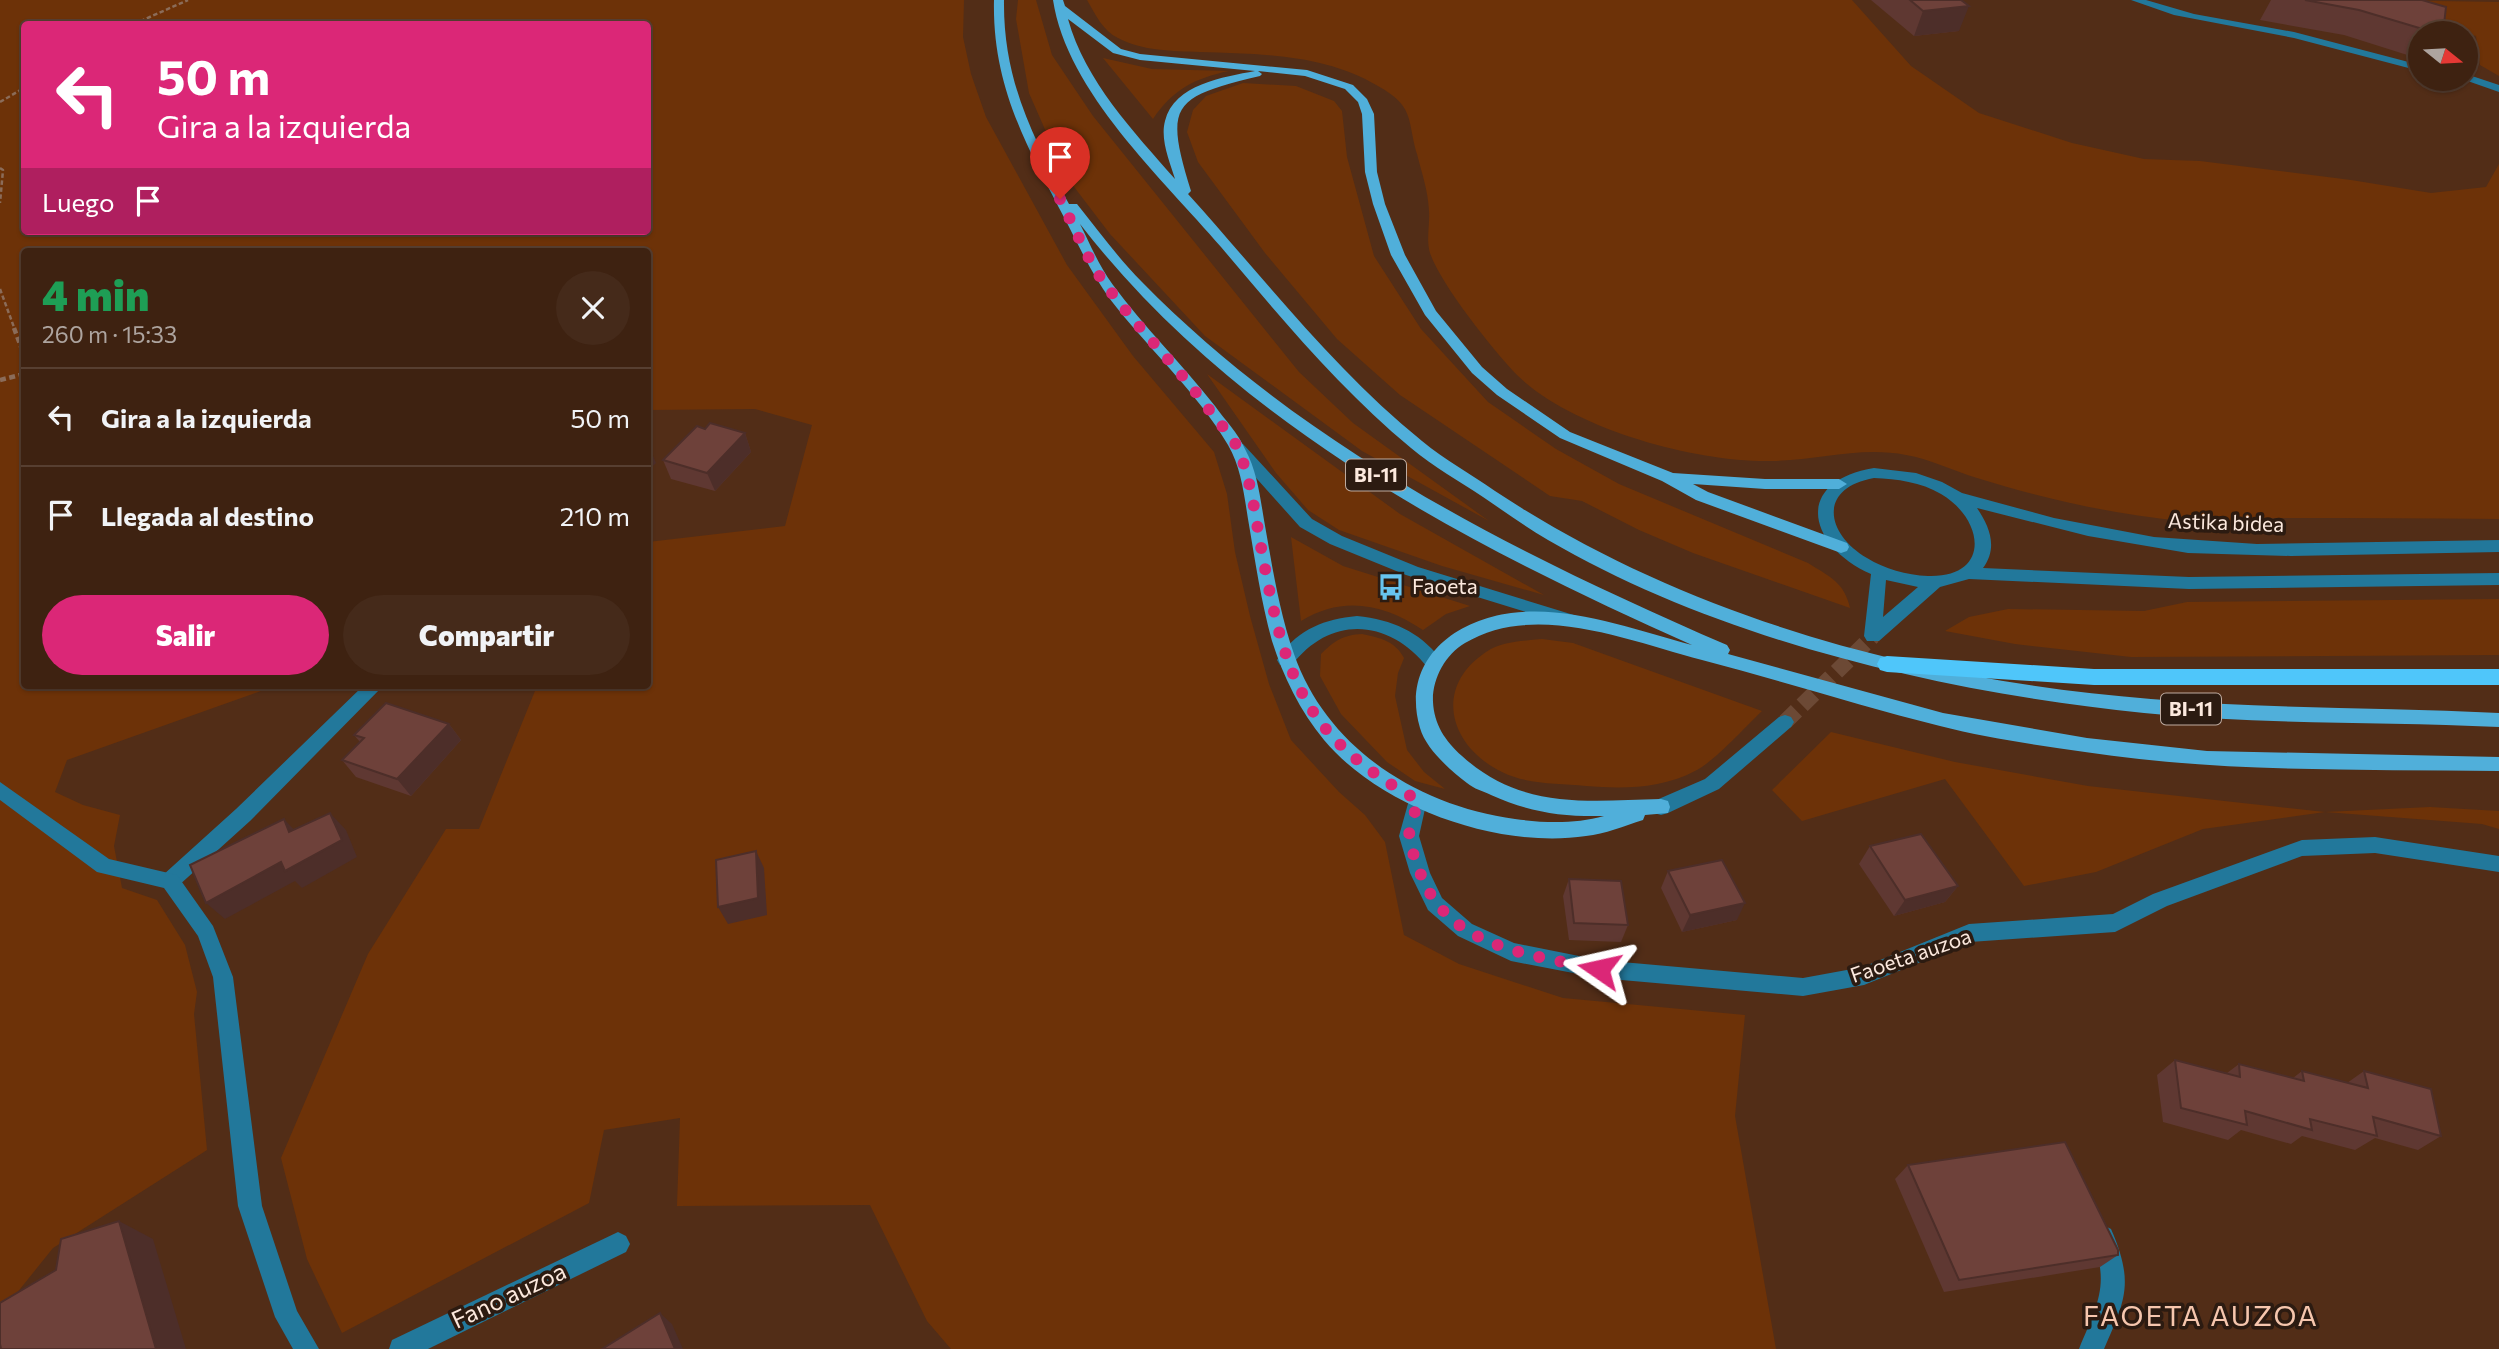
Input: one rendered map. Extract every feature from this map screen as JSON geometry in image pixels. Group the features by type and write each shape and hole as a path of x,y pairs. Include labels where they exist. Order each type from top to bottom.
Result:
{"highway":[{"path":"1887,664 2118,677 2499,677"}],"main road":[{"name":"BI-11","path":"999,0 999,41 1011,97 1023,128 1048,177 1136,283 1189,335 1248,385 1324,441 1404,493 1522,559 1636,614 1774,672 1943,720 2087,745 2207,758 2499,764"},
{"name":"BI-11","path":"1058,3 1062,24 1085,71 1129,132 1321,357 1364,400 1421,448 1506,506 1573,547 1666,589 1742,619 1887,664 1994,686 2145,706 2499,720"},
{"path":"1058,3 1117,51 1140,57 1283,69 1329,79 1349,88 1363,101 1368,114 1371,172 1379,204 1398,255 1430,312 1477,370 1523,408 1565,435 1667,477 1702,496 1841,547"},
{"path":"1187,198 1169,135 1174,113 1189,95 1207,84 1283,69"},
{"path":"1048,177 1107,286 1200,397 1238,448 1252,497 1275,619 1286,660 1318,721 1348,754 1382,780 1418,800 1451,814 1518,830 1582,829 1661,807"},
{"path":"1667,477 1765,484 1839,484"},
{"path":"1661,807 1576,809 1526,802 1476,780 1447,754 1430,729 1424,699 1434,663 1446,646 1473,630 1509,619 1544,617 1582,623 1774,672"}],"street":[{"path":"2136,0 2182,14 2295,35 2408,66"},
{"path":"2478,82 2499,89"},
{"path":"1238,448 1306,523 1336,540 1412,571 1582,623"},
{"path":"1966,573 1979,563 1986,549 1985,534 1978,518 1956,497 1922,480 1898,474 1874,473 1853,477 1839,484 1827,499 1824,514 1829,530 1841,547 1858,561 1879,572 1907,580 1936,582 1966,573 2228,584 2499,579"},
{"name":"Astika bidea","path":"1956,497 2078,529 2178,546 2261,550 2499,546"},
{"path":"1879,572 1873,636 1936,582"},
{"path":"1286,660 1296,644 1319,630 1353,621 1387,627 1408,637 1434,663"},
{"path":"170,881 243,815 371,689"},
{"path":"1661,807 1712,784 1785,722"},
{"path":"0,790 104,866 170,881 206,932 223,977 250,1206 287,1317 307,1349"},
{"name":"Faoeta auzoa","path":"1418,800 1409,836 1420,873 1435,904 1465,930 1511,952 1599,969 1803,987 1864,976 1969,933 2115,923 2160,900 2302,848 2375,845 2499,864"},
{"path":"2091,1349 2113,1298 2115,1260 2092,1218"},
{"name":"Fano auzoa","path":"401,1349 618,1244"}],"path":[{"path":"141,21 188,0"},
{"path":"0,102 21,90"},
{"path":"0,168 3,170 0,204"},
{"path":"0,289 21,347"},
{"path":"0,380 21,375"}],"shaded area":[{"path":"0,0 964,0 963,37 971,74 986,117 1067,265 1133,356 1214,452 1227,494 1235,552 1250,616 1269,684 1291,740 1339,792 1365,815 1385,842 1404,935 1459,964 1563,998 1745,1015 1735,1116 1776,1349 951,1349 927,1321 870,1205 677,1206 680,1118 604,1130 589,1203 342,1333 307,1259 281,1158 368,954 446,829 479,829 536,689 651,689 651,542 785,526 812,425 755,409 651,410 651,248 21,248 21,689 267,689 67,760 55,792 83,805 120,815 114,846 122,888 157,900 185,945 197,992 194,1014 207,1150 53,1248 12,1299 24,1349 0,1349"},
{"path":"1018,0 1036,0 1052,55 1093,116 1299,372 1353,423 1489,521 1362,451 1205,336 1110,234 1065,175 1029,93 1016,19"},
{"path":"1087,0 1852,0 1911,66 1979,113 2072,143 2144,159 2200,161 2431,193 2486,187 2499,164 2499,519 2265,518 2182,521 2104,510 2053,499 2002,486 1906,455 1873,452 1790,460 1742,460 1673,449 1637,439 1570,412 1541,394 1517,375 1456,299 1430,253 1427,196 1408,115 1390,94 1357,75 1314,62 1269,55 1169,51 1137,46 1108,31"},
{"path":"2373,0 2499,2 2499,76 2480,65 2478,21 2419,21 2374,9"},
{"path":"1103,58 1152,69 1229,71 1205,77 1185,87 1168,100 1153,119"},
{"path":"1243,83 1296,86 1334,101 1342,111 1347,157 1374,256 1421,329 1488,402 1556,449 1619,484 1808,563 1840,586 1850,608 1693,553 1582,501 1550,496 1400,395 1337,339 1265,253 1198,162 1187,132 1193,110 1206,96"},
{"path":"1207,374 1400,514 1544,595 1442,566 1339,530 1308,510 1276,473"},
{"path":"1291,537 1343,566 1470,606 1446,614 1423,630 1393,614 1363,606 1332,608 1301,621"},
{"path":"2499,599 2499,655 2131,657 2015,644 1945,631 1969,617 2008,609 2144,611 2187,602"},
{"path":"1362,634 1392,644 1404,658 1398,673 1395,696 1407,750 1424,772 1445,789 1415,781 1387,762 1341,714 1320,676 1321,654 1339,639"},
{"path":"1542,639 1573,643 1762,711 1703,766 1669,781 1613,787 1543,783 1512,776 1484,761 1470,748 1460,733 1454,716 1454,699 1458,682 1469,666 1486,652 1506,644"},
{"path":"1831,732 1955,762 2088,786 2325,812 2203,829 2096,872 2024,886 1945,779 1802,821 1772,790"},
{"path":"2430,807 2499,811 2499,829 2482,824 2325,812"}],"building":[{"path":"1910,0 1961,0 1969,6 1923,11"},
{"path":"2305,0 2422,0 2446,7 2444,21 2408,21 2408,25 2359,10"},
{"path":"710,423 745,433 707,473 663,460 697,426 705,429"},
{"path":"386,703 449,724 397,779 342,760 364,738 354,735"},
{"path":"330,813 342,840 285,871 281,862 206,903 190,865 284,819 289,832"},
{"path":"1921,834 1958,886 1905,900 1870,846"},
{"path":"756,851 758,898 718,907 716,860"},
{"path":"1722,860 1745,903 1690,915 1668,871"},
{"path":"1569,879 1621,881 1628,925 1574,923"},
{"path":"2175,1060 2240,1077 2239,1064 2304,1081 2302,1071 2368,1088 2364,1071 2431,1089 2441,1136 2373,1117 2377,1136 2310,1119 2312,1130 2245,1111 2247,1125 2181,1108"},
{"path":"2065,1142 2118,1250 2118,1255 1959,1280 1908,1165"},
{"path":"119,1221 156,1349 1,1349 0,1303 56,1270 61,1239"},
{"path":"660,1313 675,1349 602,1349"}],"tunnel":[{"path":"1785,722 1873,636"}],"place":[{"name":"Faoeta","path":"1391,587"}],"district":[{"name":"FAOETA AUZOA","path":"2201,1316"}],"route":[{"path":"1060,199 1107,286 1200,397 1238,448 1252,497 1275,619 1286,660 1318,721 1348,754 1382,780 1418,800 1409,836 1420,873 1435,904 1465,930 1511,952 1599,969"}]}
